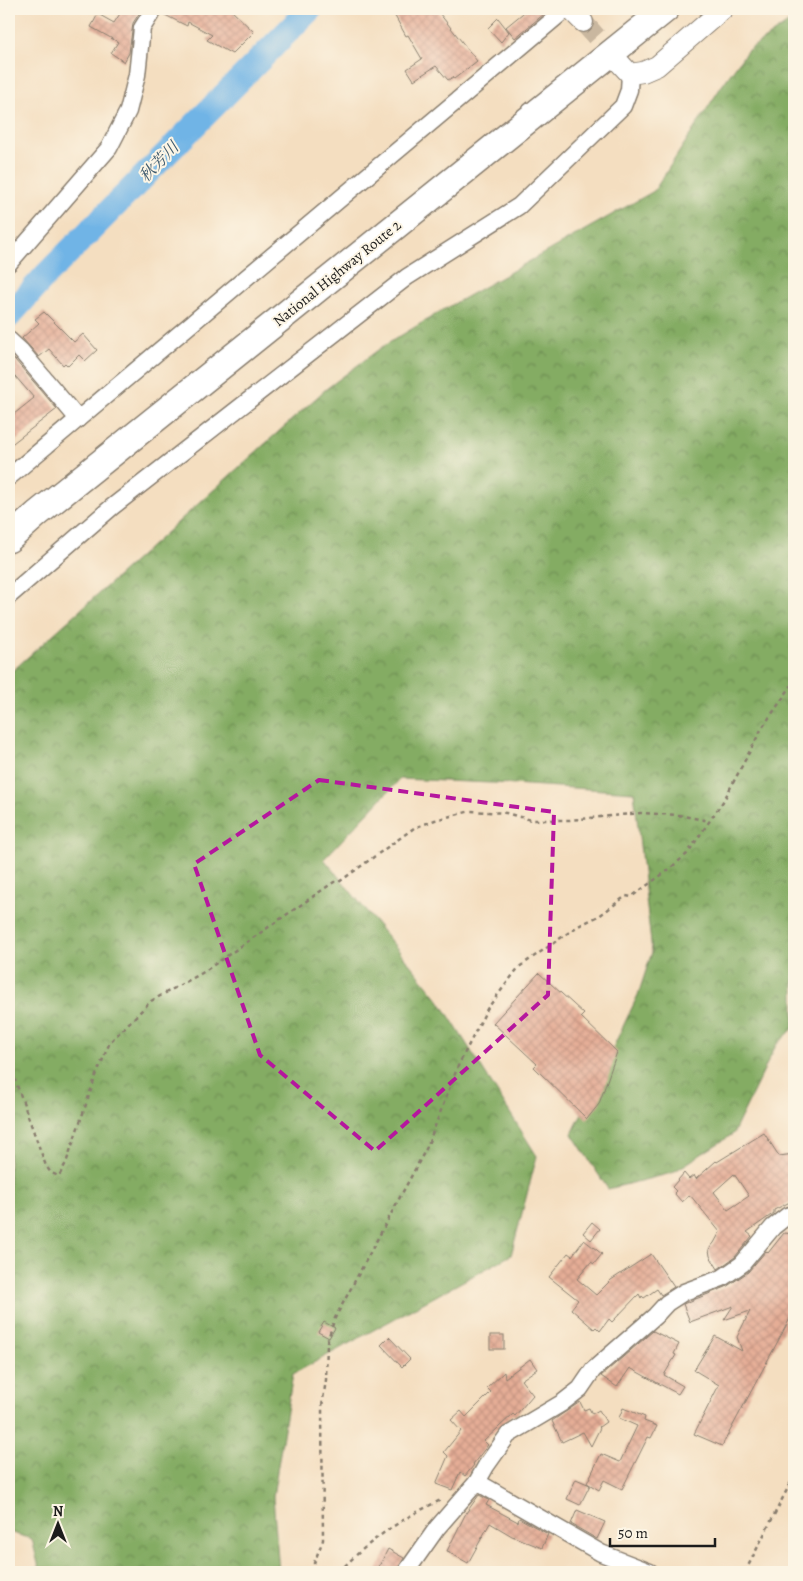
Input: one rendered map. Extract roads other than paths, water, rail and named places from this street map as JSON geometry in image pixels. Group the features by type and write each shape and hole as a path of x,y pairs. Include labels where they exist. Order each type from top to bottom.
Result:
{"highway":[{"name":"National Highway Route 2","path":"9,538 666,9"}],"street":[{"path":"9,264 109,148 128,111 137,76 142,28 154,9"},
{"path":"9,477 566,9"},
{"path":"9,596 112,507 407,277 519,206 624,106 629,90 624,68 643,72 657,66 723,9"},
{"path":"15,345 78,419"},
{"path":"406,1572 437,1528 477,1482 508,1435 562,1403 580,1389 593,1370 655,1316 667,1303 684,1292 722,1278 742,1264 773,1227 787,1216 794,1214"},
{"path":"477,1482 601,1553 650,1572"}],"waterway":[{"name":"秋芳川","path":"9,316 46,275 310,9"}],"tunnel":[{"path":"583,22 618,61"}]}
